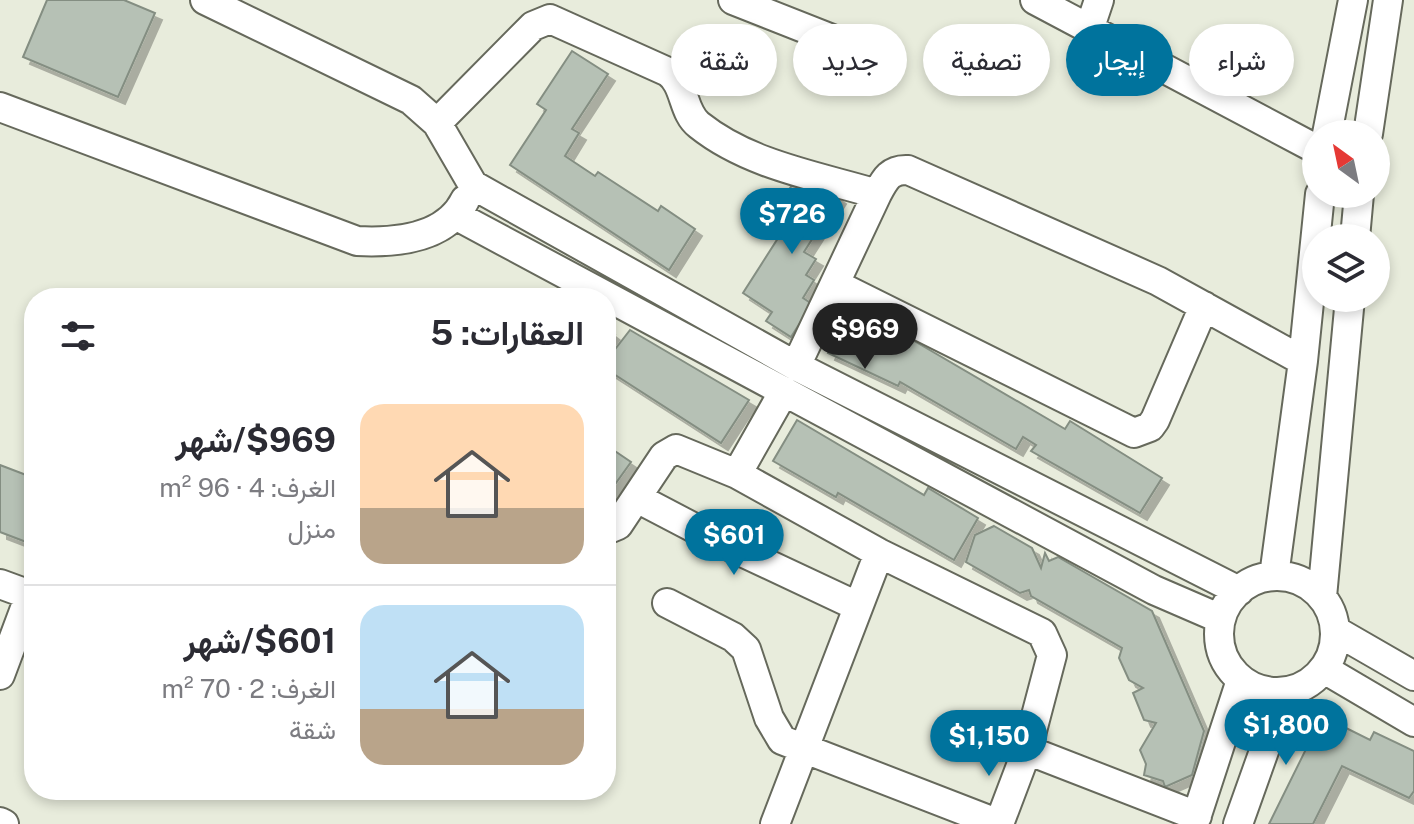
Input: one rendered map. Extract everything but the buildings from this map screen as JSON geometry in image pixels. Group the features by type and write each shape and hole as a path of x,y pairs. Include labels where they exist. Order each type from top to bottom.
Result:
{"street":[{"path":"205,0 411,100 437,123 473,185 796,366 1239,591"},
{"path":"733,0 794,24"},
{"path":"1035,0 1084,24"},
{"path":"1091,24 1099,0"},
{"path":"1330,120 1353,0"},
{"path":"1370,120 1388,0"},
{"path":"437,123 533,26 550,19 668,72 680,85 697,124 755,158 877,194"},
{"path":"1173,72 1302,141"},
{"path":"0,107 357,241 389,242 415,238 457,216 473,185"},
{"path":"796,366 877,194 891,173 908,170 1140,272 1303,361"},
{"path":"1274,576 1303,361 1319,208"},
{"path":"457,216 567,288"},
{"path":"835,284 1134,433 1150,427 1155,420 1204,306"},
{"path":"616,311 784,391 1154,590 1221,619"},
{"path":"1322,597 1349,312"},
{"path":"737,474 784,391"},
{"path":"616,526 664,456 676,449 737,474 879,553 1047,638 1052,655 1027,750 999,824 807,746 782,740 769,718 746,649 733,637 667,603"},
{"path":"637,498 725,544 857,606"},
{"path":"775,824 879,553"},
{"path":"1274,576 1292,578 1309,585 1322,597 1332,613 1336,631 1333,651 1324,669 1307,684 1285,692 1262,690 1241,680 1226,662 1219,641 1221,619 1239,591 1274,576"},
{"path":"0,584 24,592"},
{"path":"0,675 24,615"},
{"path":"1336,631 1414,676"},
{"path":"1324,669 1414,722"},
{"path":"1027,750 1195,820 1241,680"},
{"path":"1238,824 1285,692"}]}
